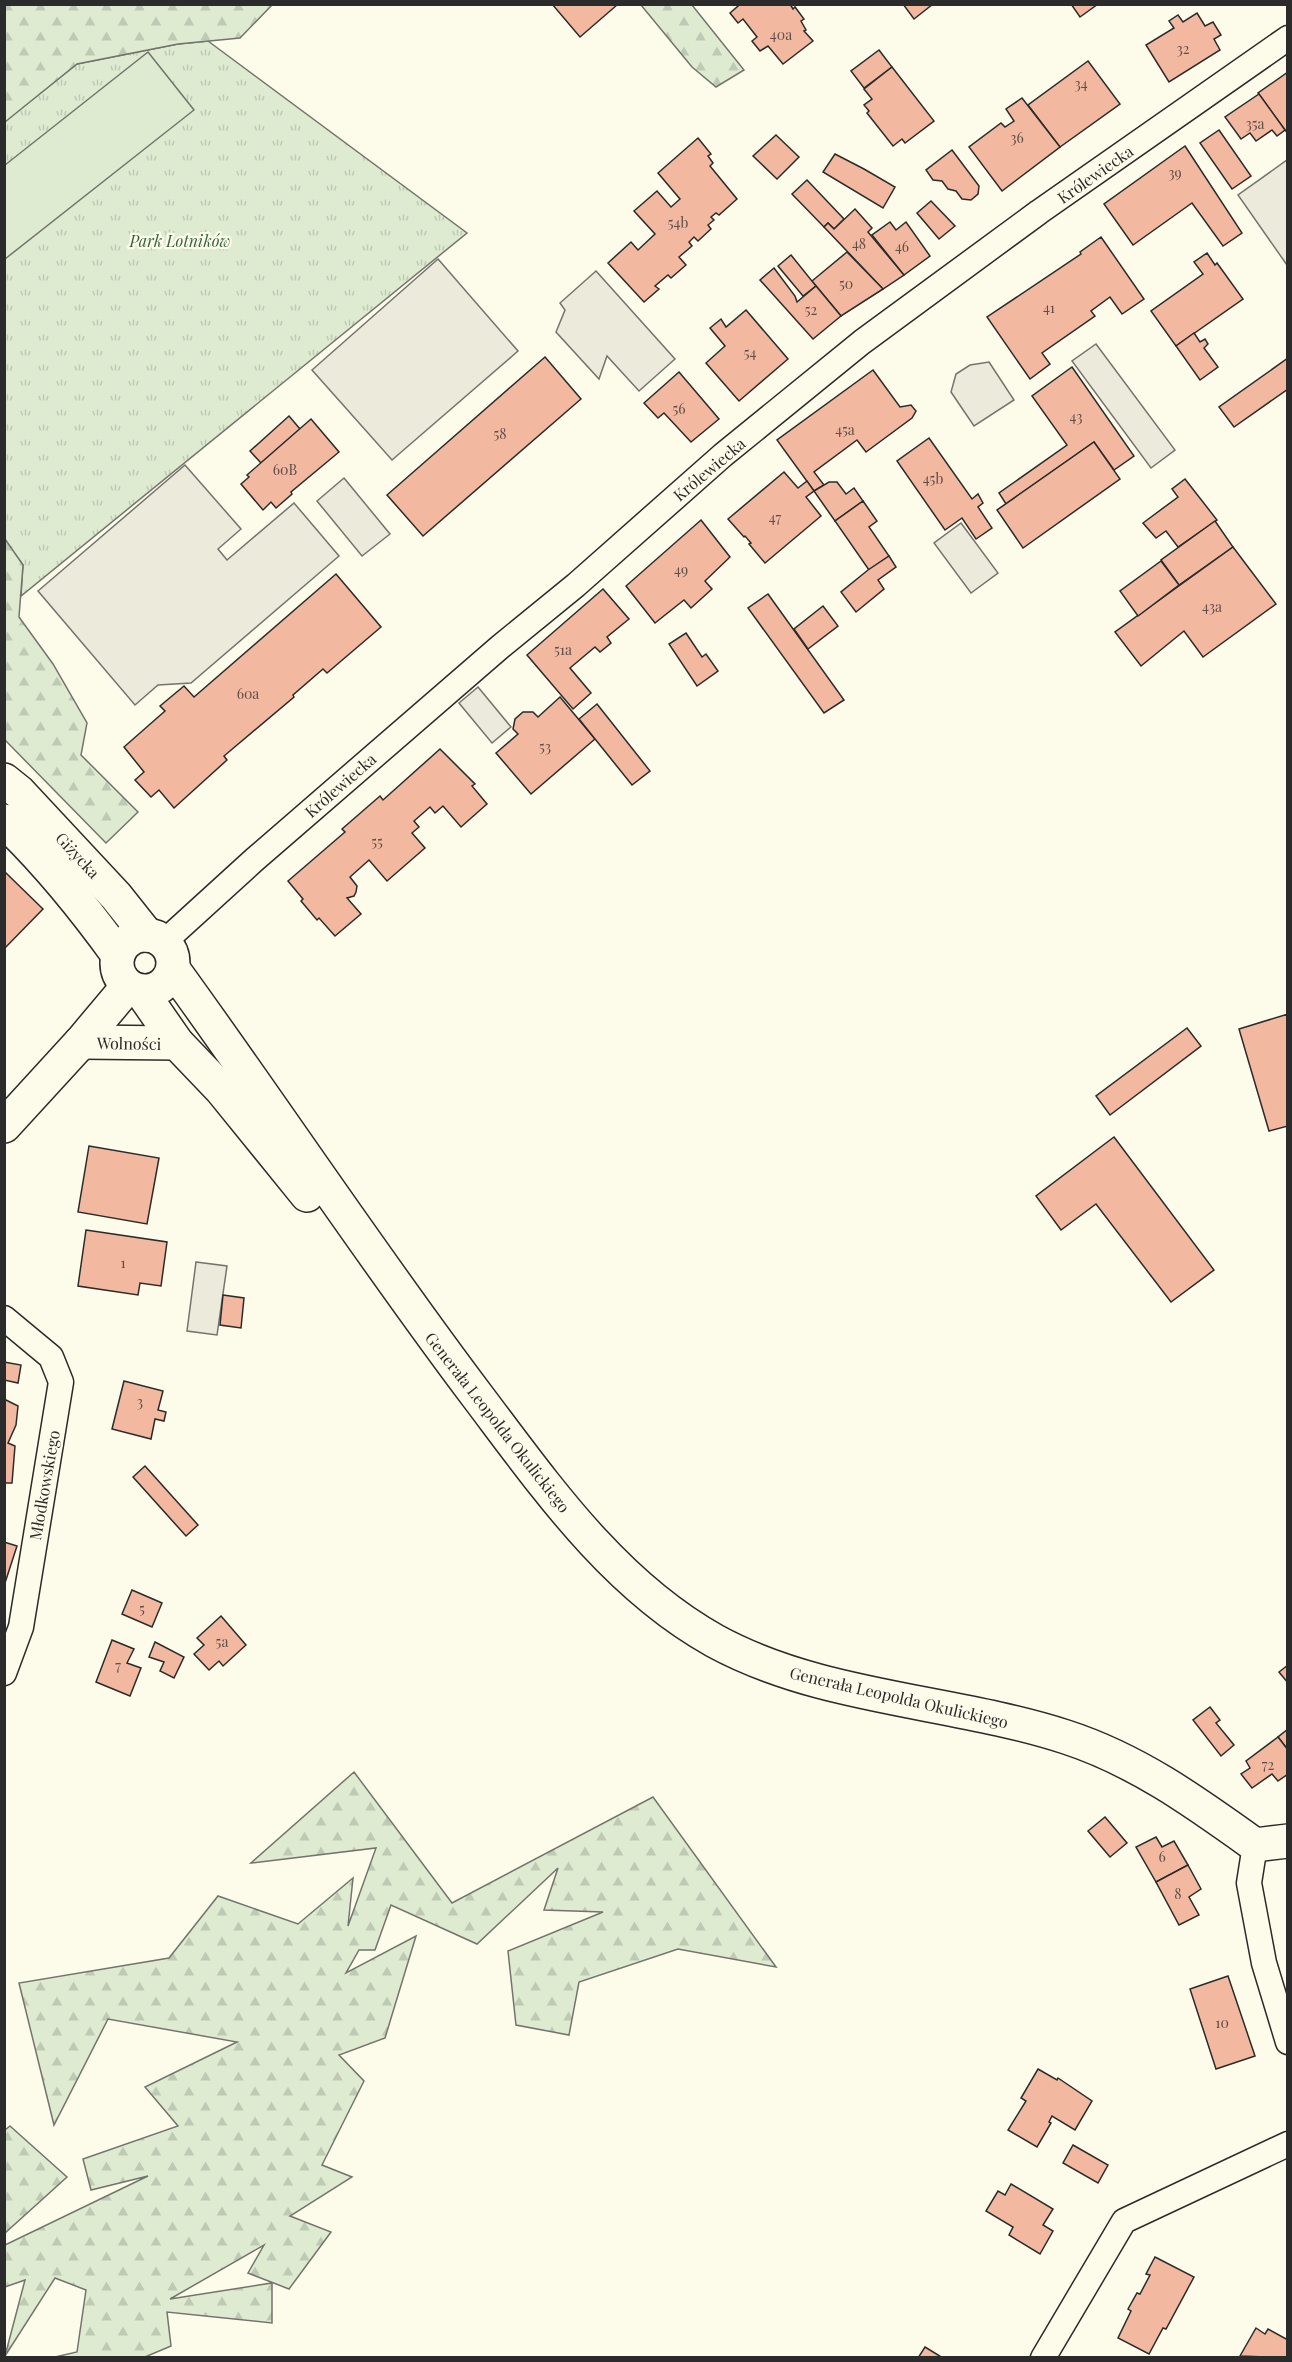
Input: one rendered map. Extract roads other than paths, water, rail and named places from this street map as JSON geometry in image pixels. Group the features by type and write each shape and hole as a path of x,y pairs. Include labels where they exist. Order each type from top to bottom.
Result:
{"street":[{"name":"Królewiecka","path":"160,938 500,647 576,585 723,455 862,342 1039,212 1287,38"},
{"name":"Giżycka","path":"4,780 19,792 116,896 160,938"},
{"name":"Giżycka","path":"4,821 27,842 84,910 118,956"},
{"path":"139,936 160,938 170,977 158,989 135,989 118,972 118,956 126,942 139,936"},
{"name":"Generała Leopolda Okulickiego","path":"160,938 413,1311 577,1524 634,1582 658,1602 716,1641 780,1668 818,1680 1004,1721 1067,1738 1131,1763 1162,1780 1255,1845"},
{"name":"Generała Leopolda Okulickiego","path":"135,989 177,1043 221,1089 316,1205 413,1311"},
{"name":"Wolności","path":"4,1126 81,1042 135,989"},
{"name":"Wolności","path":"81,1042 177,1043"},
{"name":"Młodkowskiego","path":"4,1318 51,1357 61,1382 21,1627 4,1673"},
{"path":"1287,1841 1255,1845 1264,1885 1257,1917 1264,1963 1287,2042"},
{"path":"1043,2358 1124,2221 1287,2144"}],"park label":[{"name":"Park Lotników","path":"180,240"}]}
